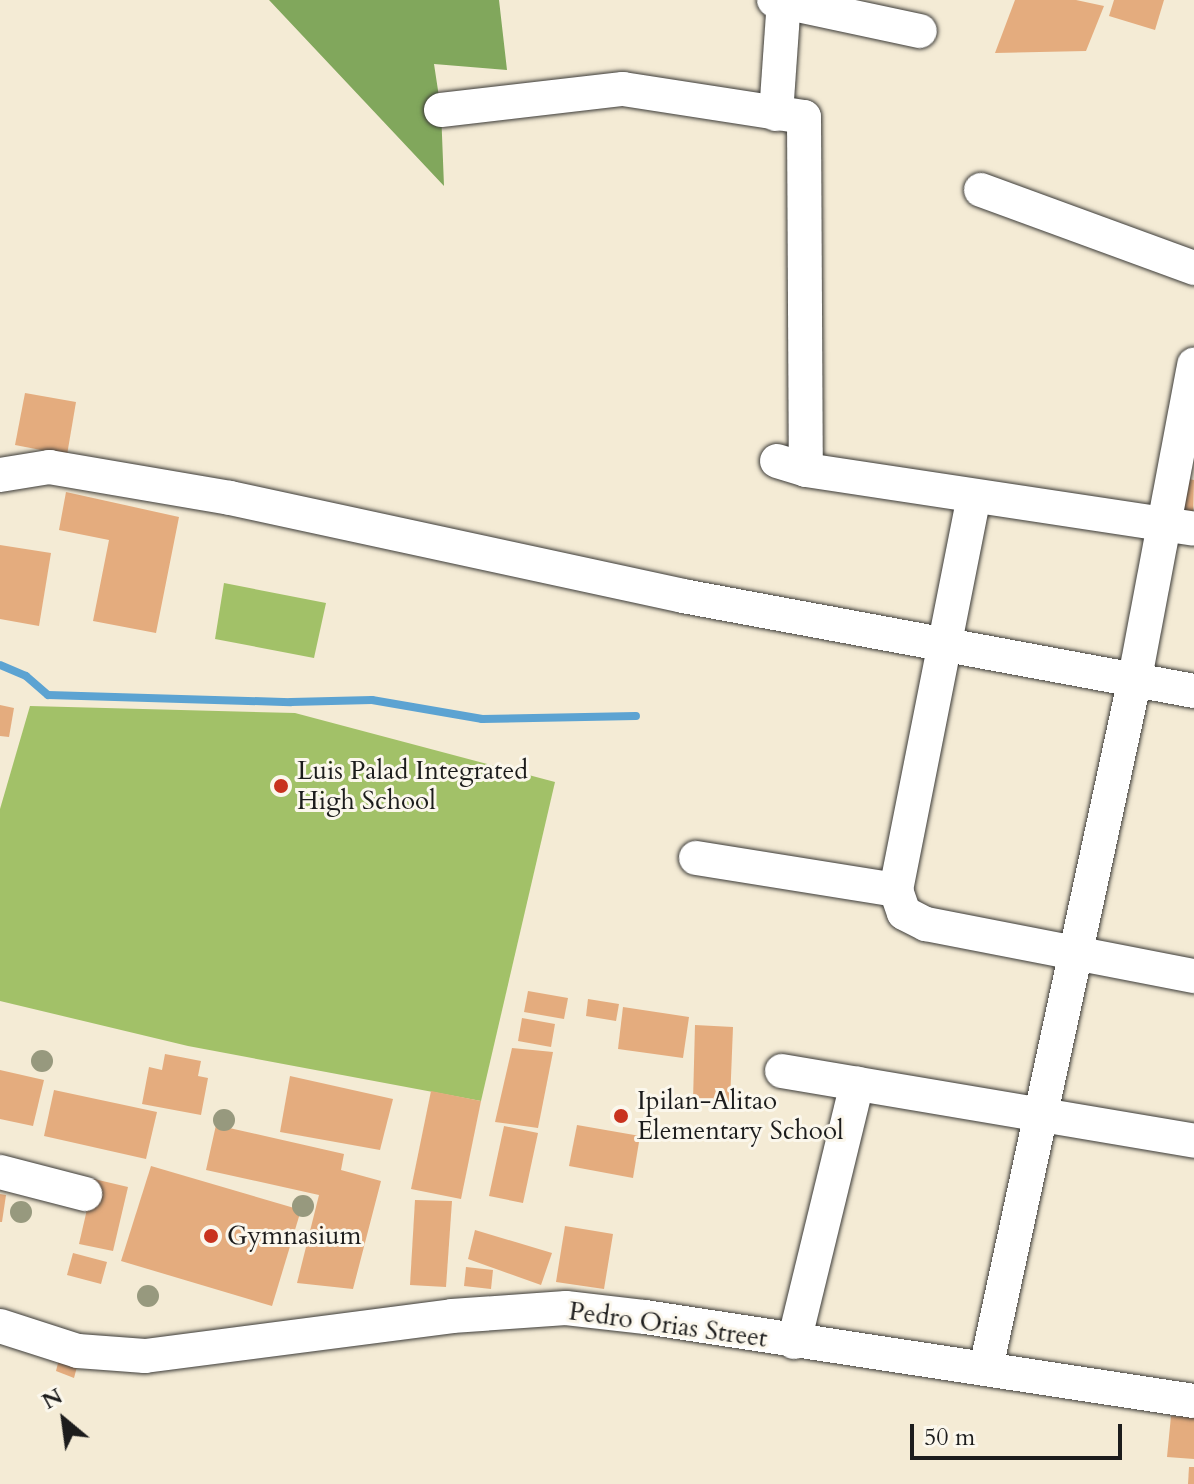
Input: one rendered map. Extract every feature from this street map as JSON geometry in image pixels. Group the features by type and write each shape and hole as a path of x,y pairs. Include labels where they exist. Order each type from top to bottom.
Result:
{"street":[{"path":"776,114 781,1 920,31"},
{"path":"441,110 623,89 804,117 791,465 1178,526"},
{"path":"981,190 1194,268"},
{"path":"986,1368 1043,1116 1135,678 1178,526 1194,365"},
{"path":"0,475 18,469 49,467 216,495 683,596 1194,691"},
{"path":"974,496 896,890 904,913 926,924 1194,976"},
{"path":"696,858 896,890"},
{"path":"782,1071 1194,1141"},
{"path":"794,1342 857,1084"},
{"path":"0,1172 85,1194"},
{"name":"Pedro Orias Street","path":"0,1326 78,1351 145,1356 452,1316 566,1308 645,1317 1194,1401"}],"green space":[{"path":"269,0 499,0 507,70 434,64 441,110 444,186"},
{"path":"224,583 326,603 314,658 215,639"},
{"path":"30,706 295,713 555,782 481,1101 188,1046 0,1001 0,809"}],"building":[{"path":"1015,0 1076,0 1104,6 1086,51 995,53"},
{"path":"1114,0 1164,0 1155,30 1109,16"},
{"path":"25,393 76,402 67,455 15,445"},
{"path":"1177,477 1194,480 1193,518 1172,515"},
{"path":"66,492 179,517 156,633 93,621 109,540 59,530"},
{"path":"0,545 51,553 39,626 0,619"},
{"path":"0,705 14,708 9,737 0,736"},
{"path":"528,991 568,998 564,1019 524,1012"},
{"path":"588,999 619,1004 616,1021 586,1016"},
{"path":"623,1007 689,1017 683,1058 618,1049"},
{"path":"522,1018 555,1024 551,1047 518,1041"},
{"path":"695,1025 733,1027 730,1102 693,1101"},
{"path":"512,1048 553,1052 538,1128 495,1122"},
{"path":"165,1054 201,1061 198,1076 208,1078 201,1115 142,1104 149,1067 162,1070"},
{"path":"0,1070 44,1080 33,1126 0,1119"},
{"path":"290,1076 393,1099 380,1150 280,1132"},
{"path":"54,1090 157,1112 146,1159 44,1136"},
{"path":"431,1091 481,1101 461,1199 411,1189"},
{"path":"216,1125 344,1154 341,1170 381,1181 353,1289 297,1283 319,1195 206,1170"},
{"path":"577,1125 640,1136 633,1178 569,1166"},
{"path":"504,1126 538,1133 523,1203 489,1196"},
{"name":"Gymnasium","path":"151,1166 301,1210 272,1306 121,1261"},
{"path":"94,1179 128,1187 113,1251 79,1244"},
{"path":"0,1194 6,1195 2,1222 0,1222"},
{"path":"415,1200 452,1201 446,1287 410,1285"},
{"path":"565,1226 613,1234 604,1289 556,1282"},
{"path":"475,1230 552,1253 541,1285 468,1259"},
{"path":"73,1253 107,1262 101,1284 67,1275"},
{"path":"466,1267 493,1270 491,1289 464,1286"},
{"path":"59,1359 78,1363 74,1378 56,1371"},
{"path":"1171,1416 1194,1418 1194,1459 1167,1457"},
{"path":"1189,1467 1194,1467 1194,1484 1188,1484"}],"waterway":[{"path":"0,665 26,676 48,695 291,702 372,700 482,719 636,716"}],"place":[{"name":"Luis Palad Integrated High School","path":"281,786"},
{"name":"Ipilan-Alitao Elementary School","path":"621,1116"},
{"name":"Gymnasium","path":"211,1236"}]}
